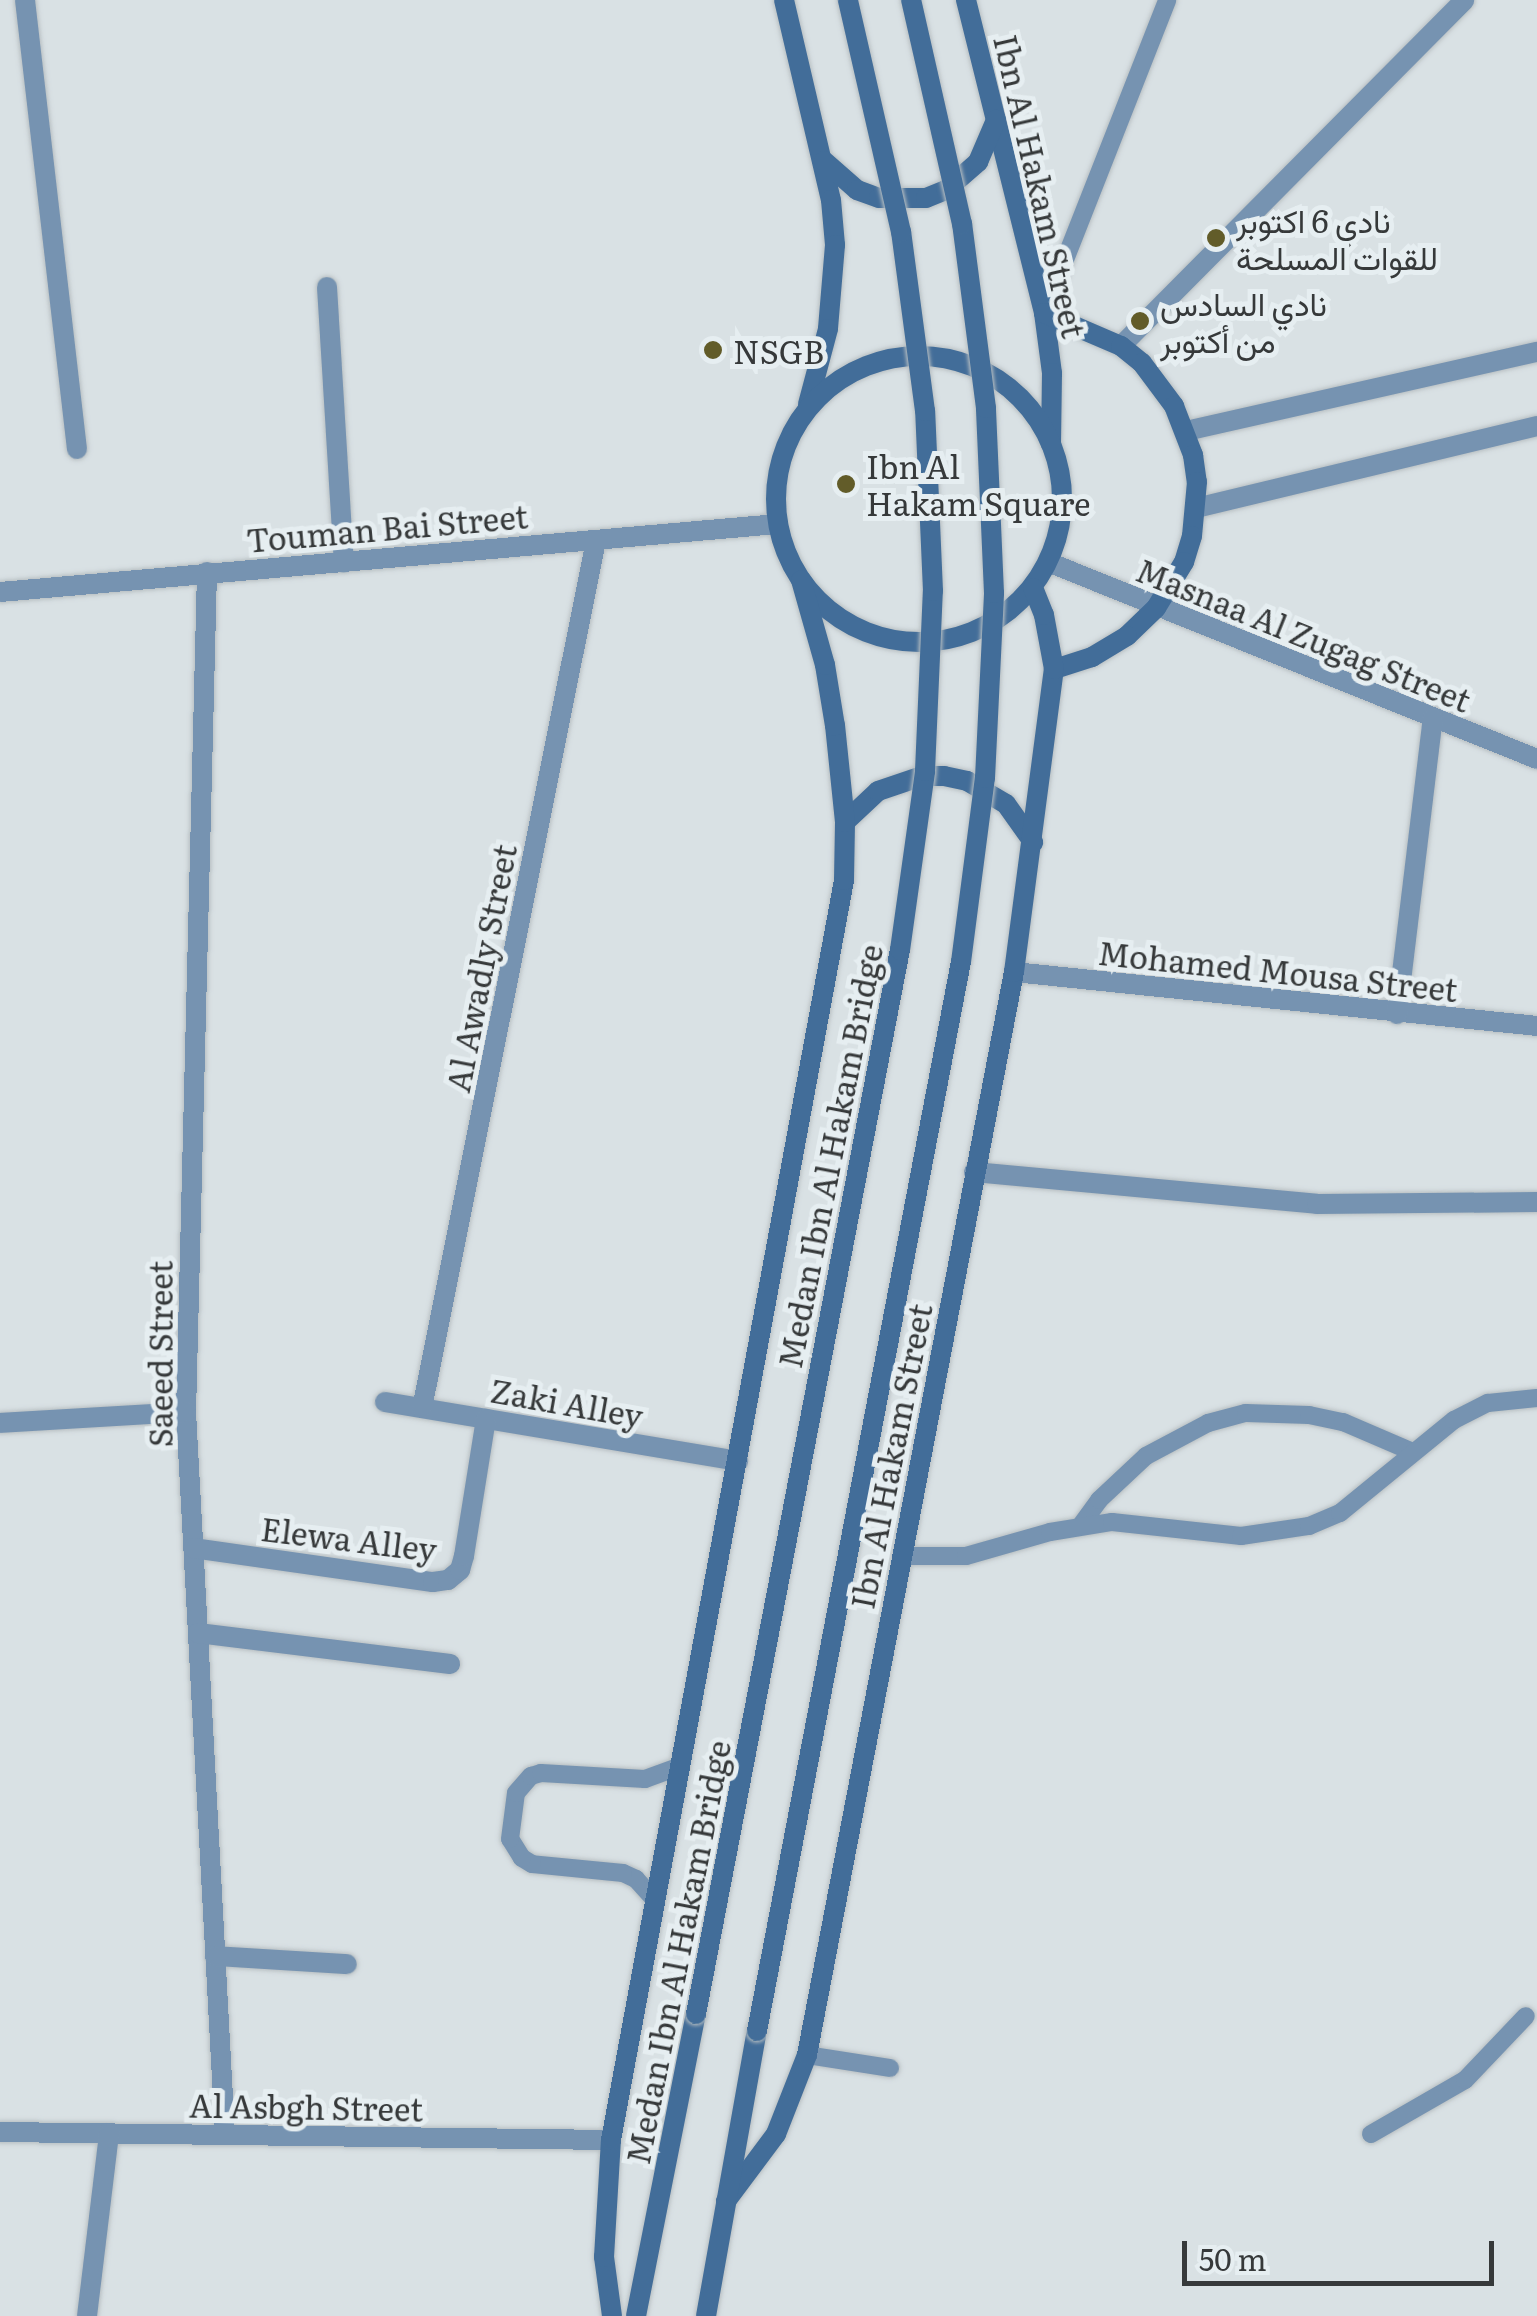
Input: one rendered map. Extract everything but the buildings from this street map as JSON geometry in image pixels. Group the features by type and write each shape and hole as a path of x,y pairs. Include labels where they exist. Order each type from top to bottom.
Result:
{"main road":[{"path":"612,2316 604,2257 611,2140 844,880 845,822 825,665 801,580 778,524 780,465 806,411 828,330 836,245 822,159 784,0"},
{"name":"Medan Ibn Al Hakam Bridge","path":"636,2316 900,950 925,771 933,591 925,410 902,232 848,0"},
{"path":"726,2201 961,962 986,778 994,593 986,408 962,224 911,0"},
{"name":"Ibn Al Hakam Street","path":"966,0 1044,314 1052,373 1051,446"},
{"path":"822,159 857,190 879,198 926,198 946,190 978,162 996,120"},
{"path":"1044,314 1121,346 1160,384 1186,430 1193,455 1196,508 1184,562 1156,608 1126,636 1092,657 1054,669"},
{"path":"801,580 844,621 900,641 930,642 987,626 1032,588 1048,562 1062,504 1051,446 1018,396 967,364 938,358 879,362 826,390 806,411"},
{"name":"Ibn Al Hakam Street","path":"706,2316 726,2201 776,2134 808,2055 1014,972 1054,669 1044,615 1032,588"},
{"path":"845,822 878,791 922,776 944,776 967,782 1006,804 1033,842"}],"street":[{"path":"25,0 77,449"},
{"path":"1121,346 1464,0"},
{"path":"327,287 344,562"},
{"path":"1186,430 1537,352"},
{"path":"1196,508 1537,426"},
{"name":"Touman Bai Street","path":"0,592 778,524"},
{"name":"Al Awadly Street","path":"422,1408 596,540"},
{"name":"Masnaa Al Zugag Street","path":"1048,562 1537,759"},
{"name":"Saeed Street","path":"207,572 186,1412 225,2135"},
{"path":"1396,1014 1433,718"},
{"name":"Mohamed Mousa Street","path":"1014,972 1537,1026"},
{"path":"974,1172 1316,1204 1537,1202"},
{"name":"Zaki Alley","path":"385,1402 738,1462"},
{"path":"0,1423 186,1412"},
{"name":"Elewa Alley","path":"193,1548 433,1582 448,1580 460,1570 464,1556 486,1419"},
{"path":"198,1634 450,1664"},
{"path":"215,1956 346,1964"},
{"name":"Al Asbgh Street","path":"0,2132 611,2140"},
{"path":"86,2316 109,2134"}],"lane":[{"path":"1044,314 1166,0"},
{"path":"902,1556 966,1556 1081,1525 1144,1522 1224,1534 1275,1534 1340,1514 1454,1420 1488,1403 1537,1398"},
{"path":"1081,1525 1099,1500 1146,1456 1208,1423 1246,1413 1309,1415 1343,1422 1413,1452"},
{"path":"654,1899 646,1887 623,1874 532,1864 522,1858 510,1839 516,1793 531,1776 541,1774 656,1779 681,1766"},
{"path":"1371,2134 1465,2080 1526,2016"},
{"path":"808,2055 890,2068"}],"place":[{"name":"نادي 6 اكتوبر للقوات المسلحة","path":"1216,238"},
{"name":"نادي السادس من أكتوبر","path":"1140,321"},
{"name":"NSGB","path":"713,350"},
{"name":"Ibn Al Hakam Square","path":"846,484"}]}
